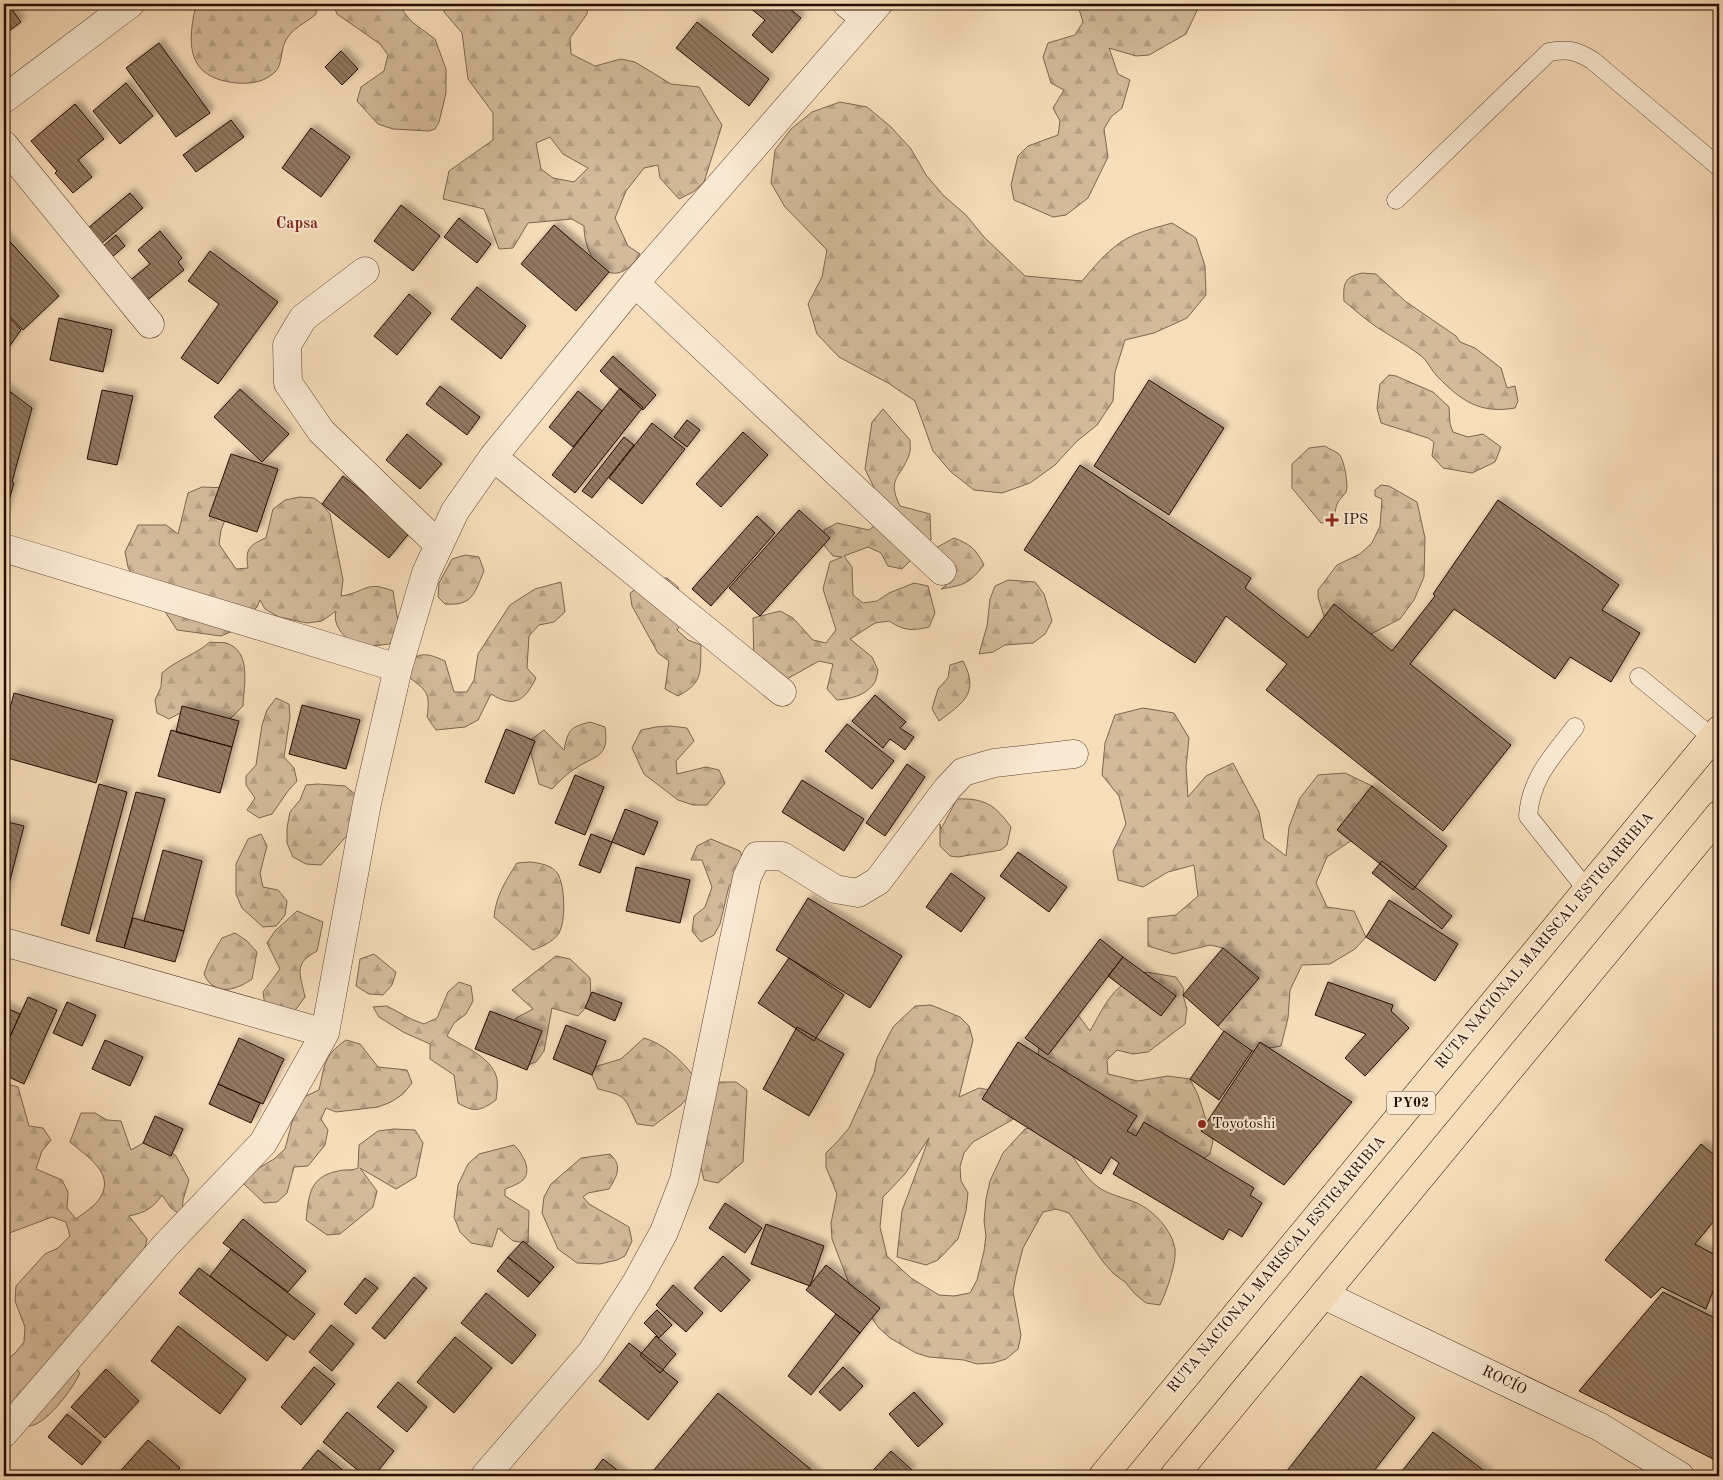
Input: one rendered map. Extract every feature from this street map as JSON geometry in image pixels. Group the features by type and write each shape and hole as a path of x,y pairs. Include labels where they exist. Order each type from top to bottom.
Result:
{"highway":[{"name":"RUTA NACIONAL MARISCAL ESTIGARRIBIA","path":"1103,1476 1716,734"},
{"path":"1174,1476 1719,814"}],"street":[{"path":"4,98 130,4"},
{"path":"4,1433 165,1246 263,1143 325,1033 367,803 398,668 426,573 455,511 492,457 863,9"},
{"path":"4,145 150,324"},
{"path":"365,271 303,318 287,345 288,383 321,431 439,545"},
{"path":"635,283 942,571"},
{"path":"492,457 782,692"},
{"path":"4,548 398,668"},
{"path":"485,1476 590,1352 636,1282 664,1232 684,1180 746,877 757,856 782,856 835,889 858,893 878,881 947,788 963,772 994,763 1074,754"},
{"path":"4,942 325,1033"},
{"name":"ROCÍO","path":"1324,1295 1600,1427 1680,1476"}],"lane":[{"path":"1396,200 1549,52 1563,50 1576,51 1592,60 1719,167"},
{"path":"1639,677 1716,734"},
{"path":"1575,727 1542,771 1529,798 1528,816 1587,890"}],"green space":[{"path":"196,4 317,4 316,14 288,37 279,65 272,75 253,83 237,83 220,80 199,67 194,57 191,33"},
{"path":"333,4 398,5 412,22 435,39 446,69 446,93 439,122 435,129 429,131 393,129 378,124 357,101 361,87 384,71 388,55 380,44 337,14"},
{"path":"444,4 588,4 587,14 570,38 571,54 595,66 621,59 635,62 671,84 699,87 722,125 704,182 693,192 679,199 660,178 658,165 644,168 626,191 615,218 628,246 640,254 630,266 620,272 611,273 602,269 589,251 585,239 584,226 572,219 528,223 513,248 499,249 484,209 443,199 449,171 493,140 493,113 468,79 462,33 444,12","holes":["550,137 563,154 588,168 574,182 553,178 541,169 536,143"]},
{"path":"1082,4 1200,4 1186,34 1149,55 1136,56 1109,48 1118,74 1130,80 1122,108 1111,117 1104,129 1108,157 1088,198 1066,215 1053,217 1014,200 1011,185 1018,156 1028,146 1058,135 1060,121 1053,108 1064,90 1051,83 1043,57 1048,43 1075,35 1083,22 1079,9"},
{"path":"840,102 867,107 891,127 911,149 926,175 943,195 966,215 984,237 1025,276 1082,281 1105,255 1121,242 1139,233 1172,223 1196,238 1205,266 1206,295 1187,318 1154,333 1125,340 1115,372 1113,401 1097,425 1076,442 1055,465 1030,483 1002,493 974,490 951,472 933,451 915,401 888,383 839,357 817,334 808,304 822,277 827,250 785,207 771,183 775,150 791,129 812,112"},
{"path":"1362,273 1376,274 1405,301 1456,336 1460,342 1475,348 1501,368 1507,388 1515,386 1518,401 1515,408 1491,409 1472,404 1463,399 1437,376 1420,355 1374,325 1344,301 1346,282 1351,277"},
{"path":"1389,375 1396,376 1433,392 1449,407 1450,424 1453,432 1468,437 1483,434 1501,447 1495,462 1472,473 1443,468 1432,456 1434,442 1428,438 1381,423 1377,408 1380,384"},
{"path":"883,409 910,440 910,453 896,479 894,489 896,497 900,506 930,514 931,540 902,569 888,566 881,553 868,547 844,556 852,567 853,595 863,603 877,601 889,593 914,583 928,586 935,613 929,627 908,629 899,627 889,621 875,623 850,639 872,657 878,670 874,684 861,694 852,698 837,700 827,689 833,664 819,661 769,689 754,666 753,618 780,611 793,618 813,640 826,643 836,630 823,589 830,562 842,557 833,556 824,545 824,530 837,523 869,530 882,520 883,506 865,469 872,422"},
{"path":"1325,446 1341,457 1346,473 1347,489 1336,506 1333,519 1321,523 1292,488 1292,464 1309,448"},
{"path":"1381,485 1389,486 1417,502 1425,538 1424,577 1414,600 1400,619 1367,636 1325,619 1318,597 1318,590 1337,565 1360,554 1372,543 1380,526 1382,499 1375,496 1375,490"},
{"path":"202,487 230,488 232,503 221,530 219,544 236,569 248,568 248,552 252,546 266,538 273,509 285,500 300,497 314,498 330,514 343,580 341,596 371,587 393,591 400,634 389,644 359,648 345,637 338,628 335,617 336,611 322,621 307,623 279,617 265,609 260,600 257,607 235,630 221,636 177,630 162,607 134,580 128,567 125,552 138,525 166,525 178,534 188,493"},
{"path":"954,538 972,548 984,565 966,583 941,589 946,586 926,564 930,551"},
{"path":"465,555 479,557 484,571 475,592 467,601 445,604 438,597 439,583 452,559"},
{"path":"653,578 667,578 678,587 685,619 677,630 688,640 701,645 699,675 692,686 678,696 665,689 669,661 658,653 632,606 630,593"},
{"path":"1008,580 1035,582 1044,594 1052,621 1045,634 1033,643 1005,645 993,652 979,654 987,626 990,599 995,586"},
{"path":"561,582 565,612 554,622 539,625 529,636 527,668 536,678 528,692 518,700 513,701 499,699 491,694 478,720 465,727 436,730 427,717 428,702 426,692 406,675 405,662 420,655 434,656 445,661 454,692 467,692 474,680 478,654 510,605 535,589"},
{"path":"210,642 226,643 240,653 245,670 243,706 232,717 220,723 182,712 169,719 157,713 155,700 161,687 162,673"},
{"path":"963,661 970,681 969,689 962,703 939,721 932,709 938,689 948,678 950,665"},
{"path":"276,698 289,704 290,717 284,757 294,768 297,781 272,814 259,818 247,810 255,798 246,785 246,776 256,765 262,725 267,710"},
{"path":"1143,708 1174,713 1189,738 1186,767 1188,797 1206,776 1233,763 1259,812 1264,839 1286,856 1289,827 1300,798 1318,775 1345,773 1372,786 1366,817 1352,840 1327,857 1316,883 1327,907 1354,911 1366,937 1355,949 1330,964 1302,965 1290,990 1288,1018 1281,1046 1252,1051 1244,1050 1218,1026 1220,1006 1229,977 1223,948 1210,945 1174,954 1148,946 1148,918 1176,915 1198,896 1194,865 1168,872 1143,887 1118,880 1113,851 1126,824 1119,796 1102,775 1105,743 1115,715"},
{"path":"590,722 605,727 606,737 603,751 570,772 552,789 539,784 531,753 532,739 544,730 564,750 571,730"},
{"path":"670,726 687,728 694,741 676,761 677,774 706,767 719,770 725,783 707,805 693,805 678,800 644,774 632,748 641,730"},
{"path":"306,785 345,786 356,795 358,823 321,865 306,864 293,857 287,843 290,812 300,800"},
{"path":"957,799 975,800 989,804 1000,813 1011,827 1007,845 1001,850 958,857 950,856 940,846 940,824 941,829"},
{"path":"261,834 267,846 260,873 263,887 278,890 287,901 285,915 276,926 263,927 242,908 236,894 236,864 248,839"},
{"path":"711,839 740,851 745,864 739,877 729,886 720,924 714,935 701,942 692,931 694,916 705,907 712,887 702,860 691,860 697,846"},
{"path":"530,862 549,867 558,874 564,903 563,920 559,933 551,941 533,950 494,917 499,895 517,863"},
{"path":"297,911 323,922 317,951 304,960 301,965 300,975 305,997 288,1020 265,1006 263,992 280,969 267,943 275,931"},
{"path":"235,933 247,941 257,952 252,979 232,989 221,989 210,983 204,974 209,960 222,938"},
{"path":"374,954 396,972 392,985 383,995 369,994 356,986 360,959"},
{"path":"556,956 570,959 590,978 591,990 589,999 585,1008 578,1016 552,1008 544,1051 536,1062 522,1067 508,1032 516,1018 533,1009 512,990"},
{"path":"1146,972 1176,977 1184,989 1183,995 1187,1009 1185,1024 1148,1052 1133,1054 1117,1050 1107,1060 1108,1074 1138,1081 1168,1076 1190,1079 1198,1095 1213,1141 1210,1154 1196,1164 1164,1170 1127,1131 1119,1105 1038,1058 1040,1026 1072,1007 1090,1031 1106,1003 1118,988"},
{"path":"459,982 471,986 473,1001 466,1014 454,1023 447,1036 486,1061 497,1079 496,1100 486,1107 477,1109 458,1103 454,1075 430,1059 430,1044 403,1032 379,1017 373,1007 387,1006 424,1024 437,1018 448,992"},
{"path":"931,1005 960,1017 969,1026 973,1040 959,1097 979,1088 1023,1096 1021,1110 1012,1120 973,1142 964,1153 960,1167 961,1181 968,1193 966,1211 958,1239 938,1260 926,1265 897,1257 902,1211 929,1138 905,1174 883,1197 880,1227 887,1256 911,1278 939,1295 954,1296 970,1293 977,1280 984,1251 986,1236 984,1221 990,1181 1003,1153 1025,1129 1041,1125 1062,1141 1093,1183 1106,1192 1143,1206 1156,1216 1166,1228 1173,1242 1175,1255 1170,1277 1160,1305 1146,1303 1135,1294 1104,1263 1069,1213 1056,1209 1043,1212 1023,1248 1013,1291 1021,1335 1018,1349 1006,1359 993,1363 977,1364 964,1360 929,1357 916,1353 890,1338 879,1328 853,1294 832,1239 831,1223 837,1194 826,1167 826,1153 849,1128 874,1073 877,1058 893,1027 915,1006"},
{"path":"644,1038 671,1052 692,1074 690,1095 681,1105 653,1126 637,1124 624,1099 598,1089 592,1075 594,1067 621,1059"},
{"path":"346,1040 360,1044 378,1067 407,1070 412,1083 403,1094 391,1102 378,1107 336,1112 326,1108 321,1119 328,1130 325,1145 308,1166 294,1167 287,1193 277,1202 264,1203 244,1184 249,1174 274,1159 285,1149 296,1107 306,1096 319,1090 324,1067 329,1056"},
{"path":"736,1082 747,1090 743,1162 718,1183 704,1180 698,1155 707,1084"},
{"path":"4,1083 18,1087 29,1126 43,1128 51,1140 42,1151 36,1169 62,1180 68,1192 67,1208 76,1219 95,1204 104,1189 102,1173 97,1166 70,1142 81,1113 95,1113 107,1120 121,1121 131,1150 143,1143 165,1147 176,1156 189,1180 183,1200 182,1216 171,1208 162,1195 148,1209 129,1216 147,1239 141,1265 71,1334 72,1362 80,1373 72,1387 52,1412 37,1424 30,1426 4,1420 4,1362 24,1342 25,1327 15,1301 16,1286 45,1254 58,1248 70,1236 66,1222 52,1217 4,1235"},
{"path":"394,1129 415,1130 423,1143 416,1177 396,1189 360,1168 377,1191 373,1207 340,1234 327,1235 306,1220 310,1195 316,1183 328,1174 358,1168 359,1145 378,1131"},
{"path":"514,1145 523,1156 527,1171 523,1180 505,1189 505,1196 529,1211 528,1243 513,1241 498,1228 492,1247 471,1243 460,1232 454,1217 458,1185 468,1164 479,1154"},
{"path":"610,1154 618,1167 609,1189 588,1193 583,1197 589,1204 629,1227 632,1241 625,1256 617,1260 600,1264 577,1263 558,1249 542,1213 544,1197 551,1184 581,1158"}],"building":[{"path":"4,4 8,4 21,22 4,35"},
{"path":"745,4 784,4 801,18 772,53 752,35 765,20"},
{"path":"697,22 769,79 749,106 676,48"},
{"path":"159,43 210,113 176,137 126,68"},
{"path":"341,51 358,69 342,85 325,67"},
{"path":"126,83 153,116 120,144 93,111"},
{"path":"75,104 104,139 78,160 92,177 73,193 31,141"},
{"path":"231,120 244,137 196,172 183,155"},
{"path":"311,128 350,157 321,197 282,168"},
{"path":"130,193 143,208 101,244 88,228"},
{"path":"401,205 440,236 413,271 374,241"},
{"path":"459,218 491,244 477,263 444,237"},
{"path":"554,225 609,272 576,311 521,264"},
{"path":"160,231 182,258 178,262 184,270 139,307 122,287 150,264 138,250"},
{"path":"4,235 59,296 23,330 4,310"},
{"path":"116,235 125,246 111,258 102,247"},
{"path":"210,251 278,302 218,384 181,358 219,304 188,281"},
{"path":"477,287 526,326 501,359 451,319"},
{"path":"409,294 431,313 397,355 374,336"},
{"path":"4,312 21,330 4,354"},
{"path":"59,318 112,330 103,372 50,360"},
{"path":"613,356 656,395 643,410 600,371"},
{"path":"1149,380 1224,428 1169,515 1094,466"},
{"path":"440,386 480,417 467,435 426,404"},
{"path":"4,387 32,408 4,518"},
{"path":"620,388 643,407 575,493 552,475"},
{"path":"240,389 289,434 262,462 214,417"},
{"path":"102,390 133,396 117,465 87,459"},
{"path":"578,391 602,411 573,447 549,427"},
{"path":"687,420 700,430 687,447 674,437"},
{"path":"652,423 685,449 642,504 609,478"},
{"path":"743,432 768,455 721,507 696,484"},
{"path":"407,434 442,464 420,489 386,460"},
{"path":"624,437 634,445 592,498 582,491"},
{"path":"231,454 278,469 257,532 209,516"},
{"path":"1080,465 1251,578 1245,588 1308,638 1334,604 1392,651 1435,596 1433,594 1498,500 1619,585 1602,610 1640,633 1611,682 1570,657 1555,679 1454,609 1410,664 1511,745 1443,831 1266,690 1287,664 1226,616 1195,663 1024,550"},
{"path":"343,476 411,531 389,558 322,504"},
{"path":"799,510 830,538 760,616 729,588"},
{"path":"757,516 775,533 711,606 692,589"},
{"path":"14,693 113,720 96,783 4,757 4,731"},
{"path":"875,695 906,722 900,728 914,737 905,750 890,739 883,748 852,721"},
{"path":"302,705 360,720 346,769 289,754"},
{"path":"182,706 239,721 232,747 176,732"},
{"path":"847,724 894,761 872,789 825,751"},
{"path":"506,729 535,741 514,794 485,782"},
{"path":"171,730 232,747 220,793 158,776"},
{"path":"907,764 925,777 885,836 866,823"},
{"path":"575,775 604,787 585,835 555,823"},
{"path":"802,780 864,819 844,851 782,812"},
{"path":"99,784 127,792 89,934 61,925"},
{"path":"1372,786 1447,846 1413,890 1337,830"},
{"path":"136,792 165,799 124,948 96,941"},
{"path":"625,809 658,822 644,855 612,842"},
{"path":"4,821 24,826 4,904"},
{"path":"591,834 612,842 600,873 579,865"},
{"path":"163,850 202,861 184,931 144,921"},
{"path":"1018,852 1067,887 1049,912 1000,876"},
{"path":"1382,861 1452,916 1442,929 1372,873"},
{"path":"636,867 690,880 680,923 626,911"},
{"path":"951,873 985,898 961,932 926,907"},
{"path":"808,898 902,956 870,1008 776,950"},
{"path":"1389,900 1458,944 1435,981 1366,937"},
{"path":"133,918 184,931 175,962 124,948"},
{"path":"1100,939 1123,957 1048,1055 1025,1038"},
{"path":"1223,948 1259,978 1218,1026 1183,995"},
{"path":"1123,957 1176,996 1161,1016 1108,976"},
{"path":"789,958 844,995 814,1041 758,1003"},
{"path":"1328,982 1393,1005 1391,1011 1409,1028 1365,1076 1345,1058 1366,1034 1315,1015"},
{"path":"592,992 622,1003 615,1021 585,1008"},
{"path":"28,997 57,1010 24,1084 4,1075 4,1050"},
{"path":"67,1002 96,1015 82,1046 53,1033"},
{"path":"4,1007 20,1014 4,1050"},
{"path":"490,1011 542,1031 527,1070 475,1049"},
{"path":"566,1025 606,1041 592,1075 553,1059"},
{"path":"797,1027 844,1054 809,1116 763,1089"},
{"path":"1224,1031 1252,1051 1219,1100 1190,1079"},
{"path":"239,1038 284,1059 263,1104 218,1084"},
{"path":"105,1040 143,1057 130,1086 92,1069"},
{"path":"1018,1042 1137,1116 1127,1131 1136,1136 1144,1122 1254,1188 1250,1195 1262,1203 1242,1237 1229,1229 1223,1240 1113,1174 1119,1163 1111,1157 1101,1174 982,1099"},
{"path":"1260,1042 1352,1102 1284,1185 1201,1131"},
{"path":"218,1084 260,1103 251,1123 209,1104"},
{"path":"155,1116 183,1129 171,1156 143,1143"},
{"path":"1701,1144 1719,1159 1719,1215 1695,1244 1719,1257 1719,1276 1706,1309 1662,1287 1651,1298 1605,1260"},
{"path":"725,1203 762,1228 745,1253 709,1228"},
{"path":"243,1219 306,1271 288,1292 223,1243"},
{"path":"766,1224 824,1246 810,1286 751,1264"},
{"path":"523,1241 554,1267 540,1283 508,1257"},
{"path":"231,1249 315,1314 294,1340 210,1276"},
{"path":"723,1256 750,1280 721,1312 694,1288"},
{"path":"508,1257 540,1283 528,1297 497,1271"},
{"path":"826,1265 880,1308 860,1333 806,1290"},
{"path":"199,1268 287,1335 267,1361 179,1293"},
{"path":"414,1277 427,1288 385,1339 372,1328"},
{"path":"365,1278 378,1288 356,1314 344,1304"},
{"path":"673,1285 703,1313 686,1332 656,1305"},
{"path":"1663,1292 1719,1320 1719,1462 1579,1391"},
{"path":"486,1293 536,1335 512,1364 461,1323"},
{"path":"657,1310 672,1325 659,1338 644,1323"},
{"path":"836,1314 860,1333 811,1395 788,1376"},
{"path":"331,1325 354,1344 332,1371 309,1352"},
{"path":"178,1326 246,1379 220,1414 151,1361"},
{"path":"656,1336 676,1354 660,1373 640,1355"},
{"path":"455,1337 492,1368 454,1413 417,1382"},
{"path":"629,1343 678,1382 648,1420 599,1381"},
{"path":"314,1367 335,1384 301,1425 281,1407"},
{"path":"843,1367 863,1386 840,1411 819,1392"},
{"path":"106,1369 139,1401 105,1438 71,1407"},
{"path":"1361,1376 1415,1418 1370,1476 1283,1476"},
{"path":"398,1382 427,1407 407,1432 377,1407"},
{"path":"914,1392 943,1424 918,1447 889,1414"},
{"path":"718,1393 819,1476 649,1476"},
{"path":"347,1412 394,1451 374,1476 365,1476 323,1442"},
{"path":"67,1414 101,1442 82,1465 48,1437"},
{"path":"1433,1432 1491,1476 1398,1476"},
{"path":"148,1440 180,1468 173,1476 116,1476"},
{"path":"318,1450 350,1476 303,1476 299,1473"},
{"path":"891,1451 912,1470 906,1476 868,1476"},
{"path":"603,1459 625,1476 590,1476"}],"place":[{"name":"IPS","path":"1332,520"},
{"name":"Toyotoshi","path":"1202,1124"}],"district":[{"name":"Capsa","path":"297,224"}]}
